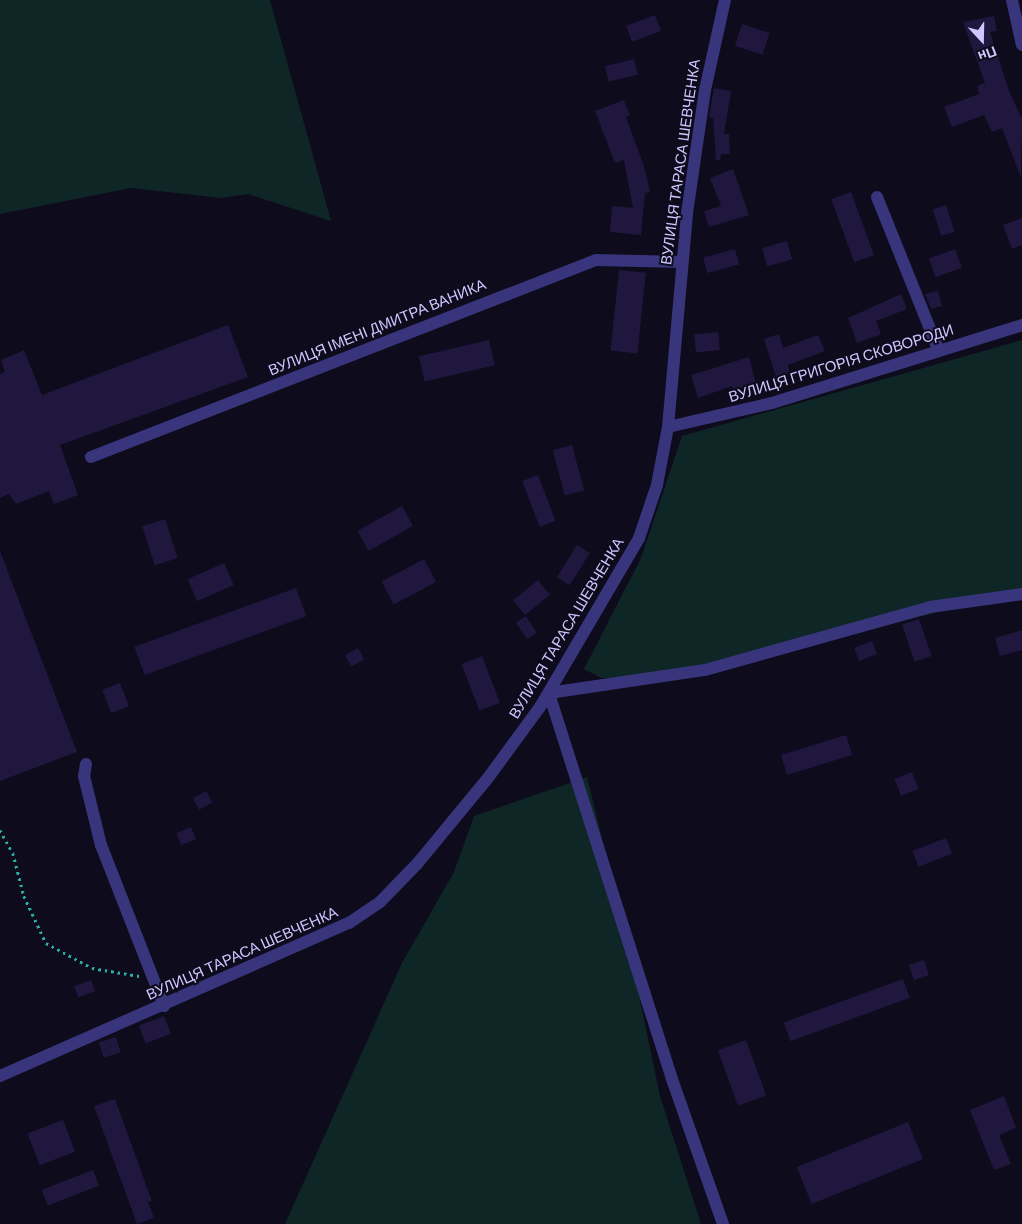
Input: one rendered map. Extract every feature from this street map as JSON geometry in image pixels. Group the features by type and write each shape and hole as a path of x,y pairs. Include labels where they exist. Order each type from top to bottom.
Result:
{"street":[{"name":"ВУЛИЦЯ ТАРАСА ШЕВЧЕНКА","path":"0,1076 349,924 380,902 417,864 488,778 540,707 605,600 639,538 657,485 668,427 682,262 705,90 724,0"},
{"path":"1012,0 1022,45"},
{"path":"877,197 939,351"},
{"name":"ВУЛИЦЯ ІМЕНІ ДМИТРА ВАНИКА","path":"91,457 596,260 682,262"},
{"name":"ВУЛИЦЯ ГРИГОРІЯ СКОВОРОДИ","path":"668,427 772,403 1022,325"},
{"path":"723,1224 672,1080 549,694 705,670 930,607 1022,594"},
{"path":"86,764 84,776 101,845 164,1006"}],"path":[{"path":"0,830 13,853 24,896 46,943 92,968 152,979"}],"green space":[{"path":"0,0 270,0 331,221 248,194 221,198 131,188 0,214"},
{"path":"1022,340 1022,591 681,677 601,678 584,669 641,558 682,436"},
{"path":"587,777 630,952 660,1096 701,1224 285,1224 402,963 454,872 474,816"}],"building":[{"path":"655,15 661,31 632,42 626,26"},
{"path":"994,16 997,31 990,32 1009,91 1022,119 1021,178 1002,128 992,132 984,115 952,127 944,107 979,94 977,86 985,83 963,22"},
{"path":"742,24 770,33 762,55 735,46"},
{"path":"634,59 638,75 609,82 605,66"},
{"path":"714,88 731,91 724,134 729,134 730,154 721,154 720,160 716,160 713,118 709,117"},
{"path":"624,100 630,115 626,117 644,166 650,192 645,193 641,235 610,232 612,206 633,208 624,160 615,163 595,111"},
{"path":"733,169 749,215 709,227 704,211 721,206 710,178"},
{"path":"851,192 874,255 854,262 831,199"},
{"path":"946,205 955,232 941,236 933,209"},
{"path":"1022,218 1022,245 1012,249 1003,225"},
{"path":"787,241 792,259 767,266 762,248"},
{"path":"735,249 739,264 707,273 703,258"},
{"path":"955,249 962,268 936,277 929,259"},
{"path":"619,270 646,273 637,353 611,351"},
{"path":"938,291 942,306 931,309 925,294"},
{"path":"901,294 907,309 876,321 881,334 857,343 848,318"},
{"path":"228,325 248,377 60,445 78,495 54,504 49,491 16,504 9,494 0,498 0,374 5,372 1,360 24,350 42,395"},
{"path":"718,332 720,350 696,352 694,335"},
{"path":"779,334 783,348 818,335 825,351 788,365 790,373 776,377 764,339"},
{"path":"489,340 495,365 425,382 419,356"},
{"path":"749,357 756,384 733,390 732,386 698,398 691,375"},
{"path":"572,445 584,490 565,496 553,450"},
{"path":"538,475 556,521 540,527 522,481"},
{"path":"402,506 413,526 369,551 357,531"},
{"path":"165,519 178,558 155,565 142,526"},
{"path":"577,545 590,553 570,585 557,577"},
{"path":"0,551 77,752 0,781"},
{"path":"424,559 436,582 394,604 382,582"},
{"path":"224,563 234,585 197,601 187,579"},
{"path":"538,580 550,595 525,615 513,600"},
{"path":"296,588 306,616 145,675 134,647"},
{"path":"526,616 537,633 527,639 516,623"},
{"path":"919,619 932,656 915,662 902,625"},
{"path":"1022,630 1022,650 1000,656 995,638"},
{"path":"872,641 877,654 859,661 854,648"},
{"path":"358,648 364,659 351,667 345,655"},
{"path":"482,656 500,703 479,711 461,664"},
{"path":"120,683 129,706 111,713 102,690"},
{"path":"846,735 852,755 787,775 781,755"},
{"path":"912,772 919,789 901,796 894,779"},
{"path":"206,791 212,802 199,810 193,798"},
{"path":"191,827 196,839 181,845 176,833"},
{"path":"946,838 952,854 918,867 912,851"},
{"path":"924,960 929,975 914,980 909,965"},
{"path":"903,979 910,998 790,1041 784,1022"},
{"path":"91,980 95,991 78,997 74,986"},
{"path":"164,1016 171,1034 146,1043 139,1026"},
{"path":"116,1037 121,1052 104,1058 99,1043"},
{"path":"746,1040 766,1095 738,1106 718,1050"},
{"path":"1004,1096 1016,1128 999,1135 1011,1164 994,1170 970,1110"},
{"path":"115,1099 152,1201 148,1202 154,1218 137,1224 94,1106"},
{"path":"63,1120 75,1152 40,1165 28,1134"},
{"path":"908,1122 923,1159 812,1204 797,1167"},
{"path":"93,1170 99,1186 48,1206 42,1190"}]}
